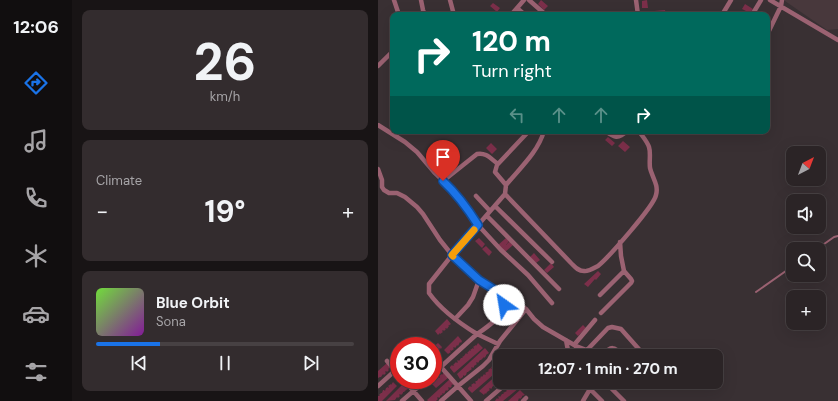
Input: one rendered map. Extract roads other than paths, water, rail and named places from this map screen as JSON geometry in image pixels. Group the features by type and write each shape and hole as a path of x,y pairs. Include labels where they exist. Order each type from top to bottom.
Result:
{"street":[{"path":"394,0 397,12"},
{"path":"421,0 424,12"},
{"path":"450,0 454,12"},
{"path":"514,12 524,0"},
{"path":"529,0 543,12"},
{"path":"636,0 638,12"},
{"path":"724,12 731,0"},
{"path":"754,12 761,0"},
{"path":"770,0 838,40"},
{"path":"770,29 781,6 782,0"},
{"path":"517,8 522,12"},
{"path":"378,66 390,54"},
{"path":"378,126 390,133"},
{"path":"392,134 405,142 416,152 453,190 469,210 478,225 500,250 528,275 552,303"},
{"path":"506,185 495,170 498,164 526,134"},
{"path":"498,344 477,334 455,319 432,298 429,293 429,284 505,194 506,185 533,152 543,134"},
{"path":"610,134 618,137 624,134"},
{"path":"505,194 571,263 579,270 589,271 606,259 642,217 657,193 657,188 650,170 649,148 641,134"},
{"path":"443,181 480,153 487,155 498,164"},
{"path":"378,169 384,190 389,193 397,193 405,197 417,207 452,255 479,280 526,309 543,327 585,349"},
{"path":"476,196 490,211"},
{"path":"495,206 552,262"},
{"path":"487,216 560,289"},
{"path":"601,313 632,283 631,279 624,271 620,242"},
{"path":"600,295 624,271"},
{"path":"455,319 473,297 479,280"},
{"path":"442,366 502,312 504,305 503,295"},
{"path":"441,401 484,366 498,344 526,309"},
{"path":"575,345 595,320"},
{"path":"588,349 608,328 612,327 621,329 639,349"},
{"path":"566,340 568,349"},
{"path":"575,345 576,349"},
{"path":"608,349 618,349"},
{"path":"442,368 471,401"},
{"path":"378,386 390,375"},
{"path":"486,401 500,389"},
{"path":"583,401 590,389 602,401"},
{"path":"612,389 624,401"},
{"path":"402,401 414,391 422,401"}],"lane":[{"path":"826,243 838,236"},
{"path":"756,292 786,271"}]}
